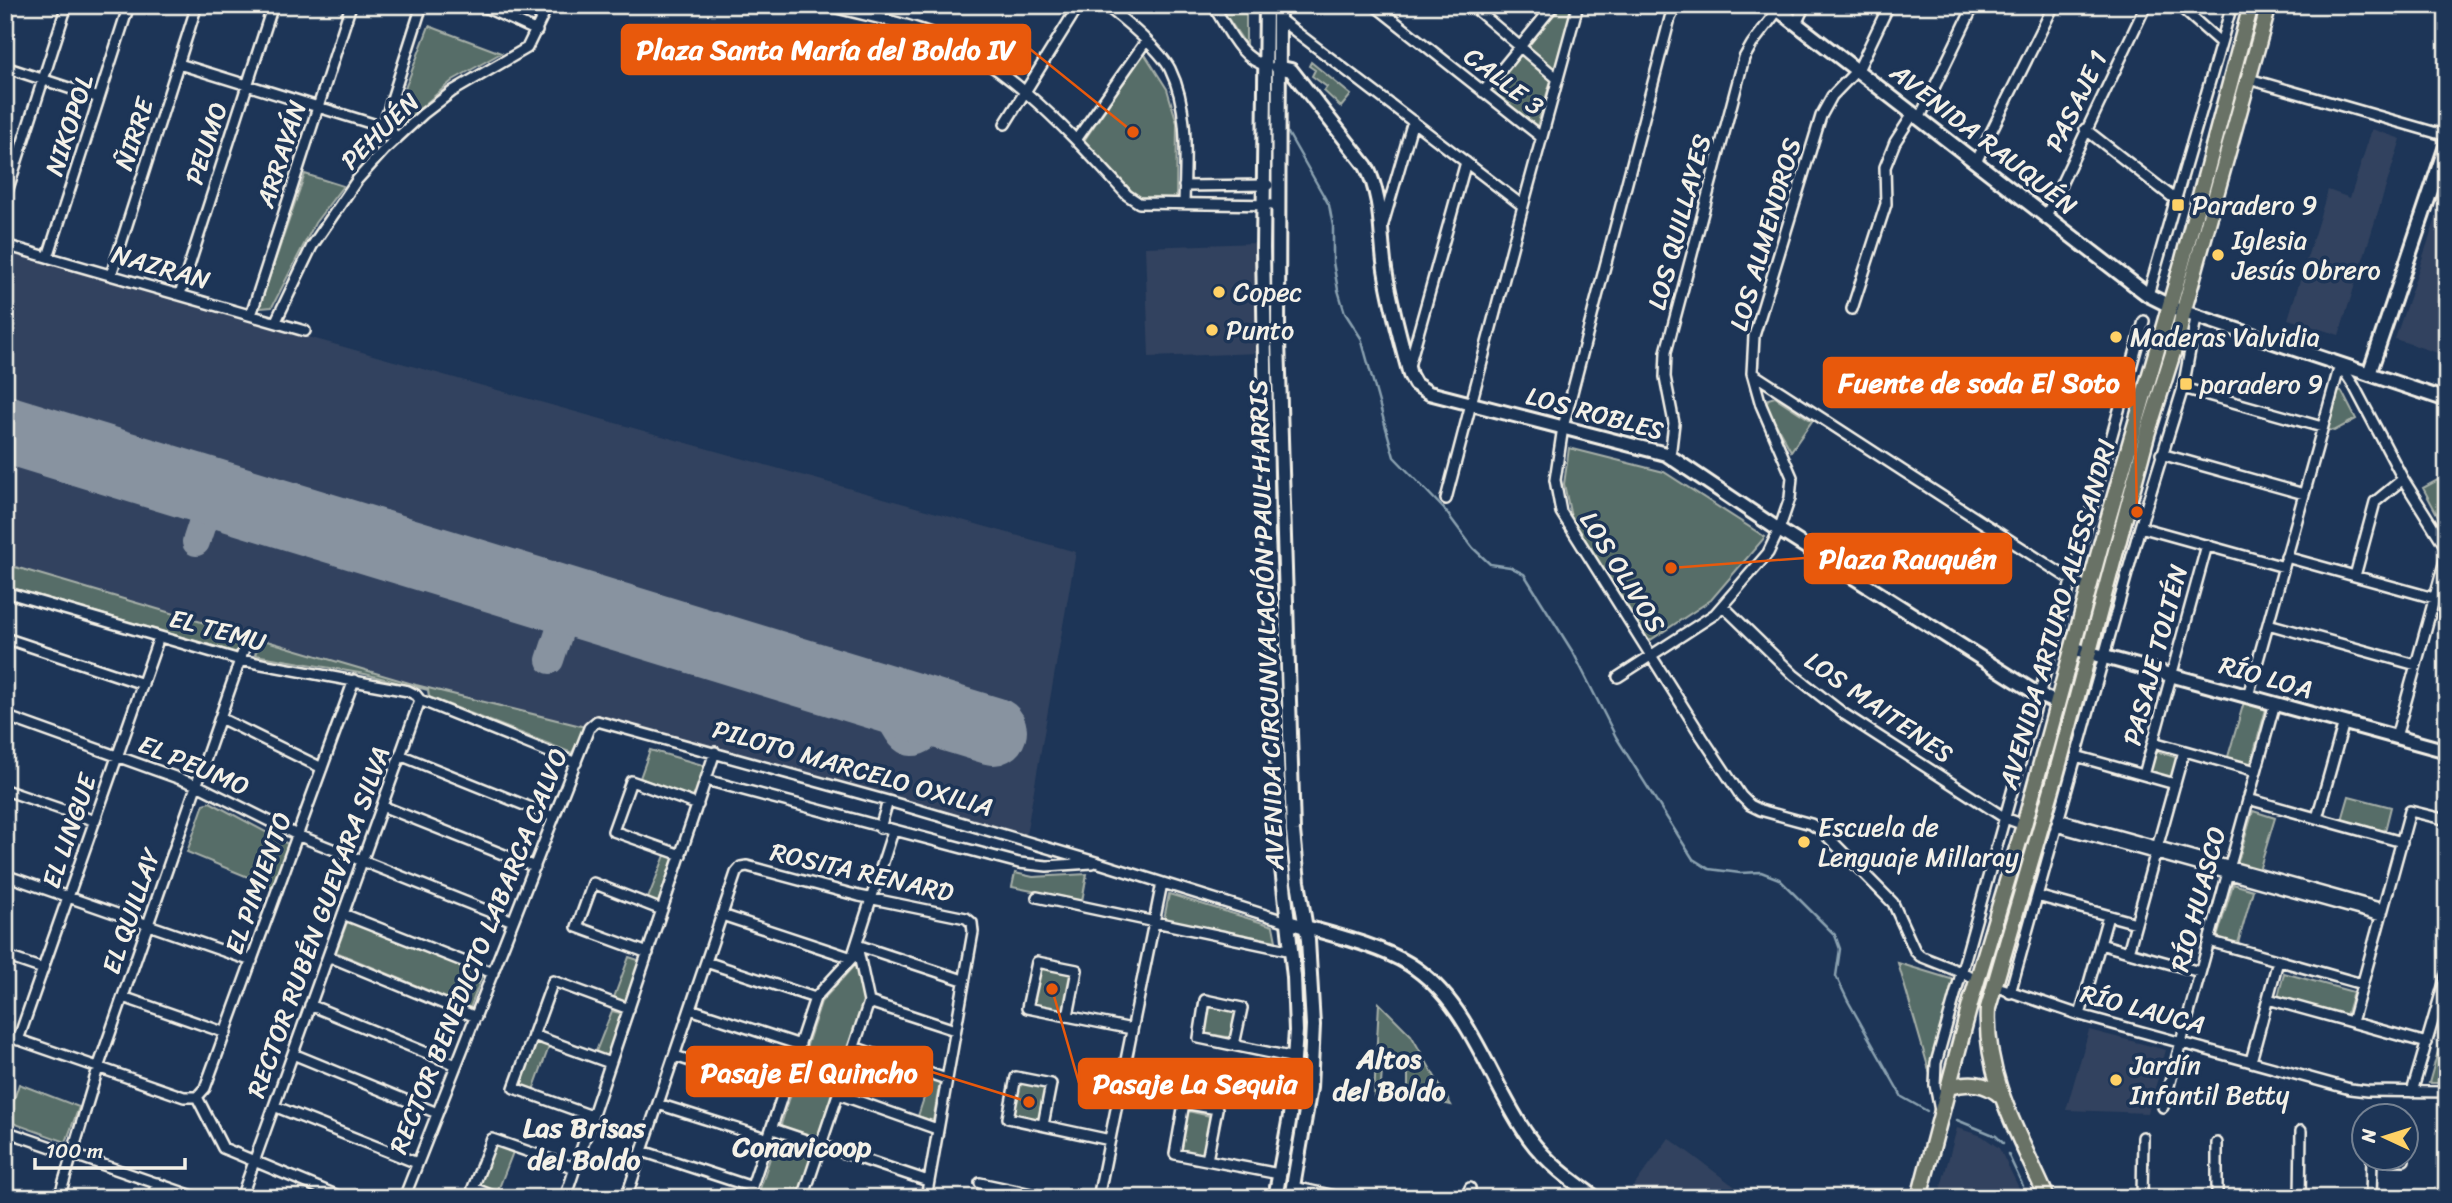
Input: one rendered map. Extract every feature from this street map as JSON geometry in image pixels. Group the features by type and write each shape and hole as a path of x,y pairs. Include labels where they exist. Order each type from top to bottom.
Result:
{"main road":[{"name":"AVENIDA CIRCUNVALACIÓN PAUL HARRIS","path":"1266,5 1271,66 1270,185 1293,831 1312,984 1313,1049 1308,1103 1292,1192"},
{"name":"AVENIDA ARTURO ALESSANDRI","path":"1988,1008 2056,775 2147,435 2178,337 2251,5"},
{"name":"AVENIDA ARTURO ALESSANDRI","path":"1919,1198 2089,588 2183,312 2269,5"},
{"name":"AVENIDA RAUQUÉN","path":"1775,7 2148,295 2183,312 2447,400"},
{"name":"AVENIDA CIRCUNVALACIÓN PAUL HARRIS","path":"1271,66 1278,12"},
{"path":"1271,66 1291,70 1366,166 1375,184 1384,263 1408,370"},
{"path":"2369,374 2447,143"},
{"name":"AVENIDA CIRCUNVALACIÓN PAUL HARRIS","path":"1271,204 1268,535 1281,849 1296,1004 1290,1116 1275,1198"},
{"name":"LOS ROBLES","path":"1408,370 1415,384 1424,391 1670,457 1779,530 2039,695 2057,703"},
{"name":"RÍO LOA","path":"2072,649 2103,655 2447,751"},
{"name":"PILOTO MARCELO OXILIA","path":"1288,922 1396,957 1428,979 1457,1013 1529,1137 1552,1163 1590,1196"},
{"path":"1978,979 1988,1008 1989,1051 2002,1097 2047,1198"},
{"path":"1948,1087 1976,1083 1991,1088 2002,1097"}],"street":[{"path":"5,198 67,5"},
{"name":"NIKOPOL","path":"48,257 129,5"},
{"name":"ÑIRRE","path":"111,275 197,5"},
{"name":"PEUMO","path":"180,294 273,5"},
{"name":"ARRAYÁN","path":"251,315 351,5"},
{"path":"383,127 422,5"},
{"path":"480,5 537,31"},
{"name":"PEHUÉN","path":"276,321 298,273 333,212 357,180 398,136 453,91 527,48 548,5"},
{"path":"826,5 868,10 921,29 960,47 997,70 1076,140 1133,200 1145,204 1271,204"},
{"path":"1005,124 1079,5"},
{"path":"1104,5 1146,41 1170,68 1182,105 1184,204"},
{"path":"1213,5 1243,54 1255,62 1271,66"},
{"name":"CALLE 3","path":"1374,5 1541,137"},
{"path":"1483,92 1555,5"},
{"path":"1446,499 1522,205 1578,5"},
{"name":"LOS OLIVOS","path":"1675,5 1563,427 1555,480 1561,512 1741,796 1750,805 1811,824 1822,831 1893,903 1915,951 1920,956 1978,979"},
{"path":"1796,24 1805,5"},
{"name":"LOS ALMENDROS","path":"1618,677 1716,614 1768,553 1779,530 1790,498 1792,478 1761,405 1752,373 1754,336 1821,116 1832,96 1858,69 1889,5"},
{"path":"1852,309 1886,204 1885,167 1895,142 1916,116 1973,5"},
{"path":"1976,162 2054,5"},
{"name":"PASAJE 1","path":"2046,216 2146,5"},
{"path":"2178,5 2221,43"},
{"path":"2148,295 2232,5"},
{"path":"1474,6 1558,79"},
{"name":"LOS QUILLAYES","path":"1670,457 1674,423 1665,377 1666,352 1744,58 1775,7"},
{"path":"1278,12 1522,205"},
{"path":"1076,140 1146,41"},
{"path":"178,64 248,83 383,127 398,136"},
{"path":"5,67 99,98"},
{"path":"2249,79 2447,136"},
{"path":"1382,227 1413,121"},
{"path":"2085,129 2176,200"},
{"path":"1408,370 1466,162"},
{"path":"1184,186 1270,185"},
{"name":"NAZRAN","path":"5,244 305,331"},
{"name":"AVENIDA ARTURO ALESSANDRI","path":"2010,993 2103,655 2182,388 2183,312"},
{"name":"AVENIDA ARTURO ALESSANDRI","path":"1941,1113 1935,1085 1936,1063 2144,321"},
{"path":"2248,696 2340,365"},
{"path":"2340,365 2403,479 2447,550 2396,737"},
{"path":"1752,373 2071,580 2089,588"},
{"path":"2182,388 2322,427"},
{"path":"2161,454 2304,494"},
{"path":"2355,576 2375,502 2403,479"},
{"path":"2140,527 2207,545 2355,576 2434,598"},
{"name":"PASAJE TOLTÉN","path":"2144,775 2207,545"},
{"name":"EL TEMU","path":"5,592 240,660 408,691 420,700 576,762"},
{"name":"LOS MAITENES","path":"1723,606 1794,675 1844,714 2005,818 2024,825"},
{"path":"2268,624 2416,665"},
{"name":"EL LINGUE","path":"18,1040 159,637"},
{"path":"5,638 143,684"},
{"name":"EL QUILLAY","path":"59,1198 98,1068 247,640"},
{"name":"EL PIMIENTO","path":"197,1097 205,1088 226,1033 354,680"},
{"name":"RECTOR RUBÉN GUEVARA SILVA","path":"242,1198 420,700"},
{"name":"RÍO HUASCO","path":"2163,1107 2275,703"},
{"name":"EL PEUMO","path":"5,716 197,785 297,835 513,922"},
{"path":"220,718 322,768"},
{"name":"PILOTO MARCELO OXILIA","path":"594,722 603,721 888,800 1288,922"},
{"name":"RECTOR BENEDICTO LABARCA CALVO","path":"404,1198 589,728 594,722"},
{"path":"2317,818 2344,722"},
{"path":"2153,743 2256,771"},
{"path":"2128,952 2184,751"},
{"path":"565,1198 715,752"},
{"path":"400,755 554,817"},
{"path":"2076,756 2175,784"},
{"name":"PILOTO MARCELO OXILIA","path":"706,780 1019,863 1048,866 1099,863"},
{"path":"681,855 613,831 631,781 698,804"},
{"path":"5,789 95,821"},
{"path":"2248,799 2402,842"},
{"path":"880,828 888,800"},
{"path":"382,806 534,867"},
{"path":"2351,1022 2410,811 2447,820"},
{"path":"2057,822 2382,913"},
{"path":"748,1198 815,998 852,958 893,831"},
{"name":"ROSITA RENARD","path":"722,915 736,873 741,867 750,867 871,898 966,918 972,923 973,932 963,980"},
{"path":"5,875 252,961"},
{"path":"648,953 577,927 593,883 662,910"},
{"path":"1098,1198 1162,883"},
{"path":"2037,896 2136,923"},
{"path":"1037,897 1292,951"},
{"path":"343,914 493,973"},
{"path":"626,1198 722,915 852,958"},
{"path":"2080,1014 2108,916"},
{"path":"2209,941 2362,984"},
{"path":"2100,944 2200,972"},
{"path":"857,945 963,980 926,1198"},
{"path":"804,1198 869,1002 857,945"},
{"path":"5,956 43,969"},
{"path":"328,956 475,1017"},
{"path":"2251,1060 2278,961"},
{"path":"706,962 815,998"},
{"path":"1068,1016 1077,970 1037,962 1027,1008 1132,1029"},
{"path":"2412,1092 2447,972"},
{"path":"593,1116 514,1088 553,981 629,1009"},
{"name":"RÍO LAUCA","path":"1994,986 2080,1014 2358,1090 2447,1092"},
{"path":"123,997 226,1033"},
{"path":"2268,999 2427,1043"},
{"path":"1234,1045 1242,1007 1205,1000 1199,1038 1295,1058"},
{"path":"869,1002 955,1030"},
{"path":"310,1005 456,1065"},
{"path":"690,1009 800,1045"},
{"path":"5,1035 184,1097 197,1097 220,1144 226,1150 343,1198"},
{"path":"533,1035 610,1063"},
{"path":"854,1047 946,1079"},
{"path":"293,1054 438,1113"},
{"path":"675,1056 785,1092"},
{"path":"1043,1125 1051,1084 1016,1077 1008,1118 1110,1140"},
{"path":"838,1094 937,1129"},
{"path":"1206,1160 1217,1109 1184,1103 1175,1154 1206,1160 1279,1174"},
{"path":"659,1104 769,1139"},
{"path":"274,1106 417,1163"},
{"path":"773,1129 928,1181"},
{"path":"5,1131 199,1198"},
{"path":"2300,1198 2301,1131"},
{"path":"2142,1198 2143,1138"},
{"path":"498,1198 473,1188 492,1139 575,1168"},
{"path":"2217,1143 2217,1198"},
{"path":"642,1151 752,1187"},
{"path":"2371,1198 2372,1172"},
{"path":"152,1198 157,1183"},
{"path":"980,1183 1051,1198"},
{"path":"1466,1198 1469,1188"},
{"path":"1292,1192 1345,1198"}],"shaded area":[{"path":"2372,129 2401,139 2339,335 2288,319 2328,190 2350,198"},
{"path":"2447,186 2447,356 2395,339"},
{"path":"1257,243 1260,353 1149,357 1145,247"},
{"path":"5,252 1076,552 1026,835 740,753 590,716 585,727 416,685 5,564"},
{"name":"Jardín Infantil Betty","path":"2089,1030 2166,1050 2148,1113 2066,1110"},
{"path":"1957,1128 1982,1136 1999,1148 2024,1198 1938,1198"},
{"path":"1669,1138 1750,1198 1625,1198"}],"green space":[{"path":"1219,5 1246,5 1246,45"},
{"path":"1558,5 1573,5 1554,71 1526,47"},
{"path":"429,26 501,53 453,80 402,124 393,120"},
{"path":"1523,52 1552,77 1537,126 1491,90"},
{"path":"1144,53 1167,89 1177,123 1176,203 1141,202 1083,142"},
{"path":"1311,62 1351,95 1341,107 1324,91 1327,87 1312,76 1315,70 1309,66"},
{"path":"305,174 343,186 315,223 272,307 261,308 260,304"},
{"path":"2336,391 2342,392 2356,419 2334,431 2325,429"},
{"path":"1775,397 1812,421 1791,451 1766,406 1768,399"},
{"path":"1569,448 1664,472 1765,537 1711,600 1649,641 1571,517 1564,484"},
{"path":"2447,475 2447,523 2445,529 2423,488"},
{"path":"5,564 242,634 237,653 5,586"},
{"path":"260,639 416,685 585,727 572,753 429,697 428,690 365,674 255,655"},
{"path":"2244,702 2266,709 2250,766 2227,760"},
{"path":"650,750 706,766 694,799 640,778"},
{"path":"2156,751 2178,758 2171,780 2150,773"},
{"path":"2349,796 2391,807 2385,831 2342,820"},
{"path":"210,802 288,844 272,887 187,852 204,804"},
{"path":"2253,811 2275,818 2258,874 2236,868"},
{"path":"666,853 674,856 657,905 647,901"},
{"path":"1015,873 1033,877 1087,874 1082,901 1012,887"},
{"path":"2233,884 2253,890 2237,947 2216,941"},
{"path":"1169,894 1273,926 1276,941 1164,919"},
{"path":"348,920 483,974 470,1008 336,952"},
{"path":"629,957 641,961 627,1004 613,1000"},
{"path":"859,960 864,1003 798,1198 757,1198 821,1002"},
{"path":"1898,963 1954,980 1929,1070"},
{"path":"1039,966 1073,973 1064,1013 1031,1006"},
{"path":"2284,973 2353,992 2346,1016 2278,997"},
{"path":"1379,1003 1411,1035 1451,1105 1408,1095 1408,1060 1383,1057 1380,1098 1374,1097"},
{"path":"1209,1004 1238,1009 1233,1038 1203,1033"},
{"path":"612,1011 624,1014 607,1058 595,1054"},
{"path":"2447,1020 2447,1083 2429,1083"},
{"path":"534,1038 550,1044 532,1093 516,1087"},
{"path":"931,1077 940,1081 933,1121 918,1116"},
{"path":"1018,1082 1047,1087 1040,1121 1012,1116"},
{"path":"19,1084 79,1107 66,1142 7,1121"},
{"path":"1188,1111 1210,1116 1204,1155 1181,1151"},
{"path":"494,1144 513,1152 497,1193 479,1186"}],"waterway":[{"path":"1288,133 1329,205 1338,290 1345,313 1361,338 1394,457 1444,509 1473,548 1490,564 1510,567 1524,574 1574,654 1616,737 1693,859 1709,869 1740,873 1761,872 1779,879 1835,935 1840,949 1836,976 1848,1001 1902,1097 1927,1111"},
{"path":"1957,1120 1996,1136 2003,1143"},
{"path":"2008,1154 2023,1186"}],"taxiway":[{"path":"196,542 212,493"},
{"path":"550,660 569,602"},
{"path":"870,694 879,701 904,739 910,742 916,742 929,733 933,724 933,713"}],"runway":[{"path":"5,429 993,731"}],"place":[{"name":"Plaza Santa María del Boldo IV","path":"1133,132"},
{"name":"Paradero 9","path":"2178,205"},
{"name":"Iglesia Jesús Obrero","path":"2218,255"},
{"name":"Copec","path":"1219,292"},
{"name":"Punto","path":"1212,330"},
{"name":"Maderas Valvidia","path":"2116,337"},
{"name":"paradero 9","path":"2186,384"},
{"name":"Fuente de soda El Soto","path":"2137,512"},
{"name":"Plaza Rauquén","path":"1671,568"},
{"name":"Escuela de Lenguaje Millaray","path":"1804,842"},
{"name":"Pasaje La Sequia","path":"1052,989"},
{"name":"Jardín Infantil Betty","path":"2116,1080"},
{"name":"Pasaje El Quincho","path":"1029,1102"}],"district":[{"name":"Altos del Boldo","path":"1389,1074"},
{"name":"Las Brisas del Boldo","path":"584,1143"},
{"name":"Conavicoop","path":"802,1146"}]}
